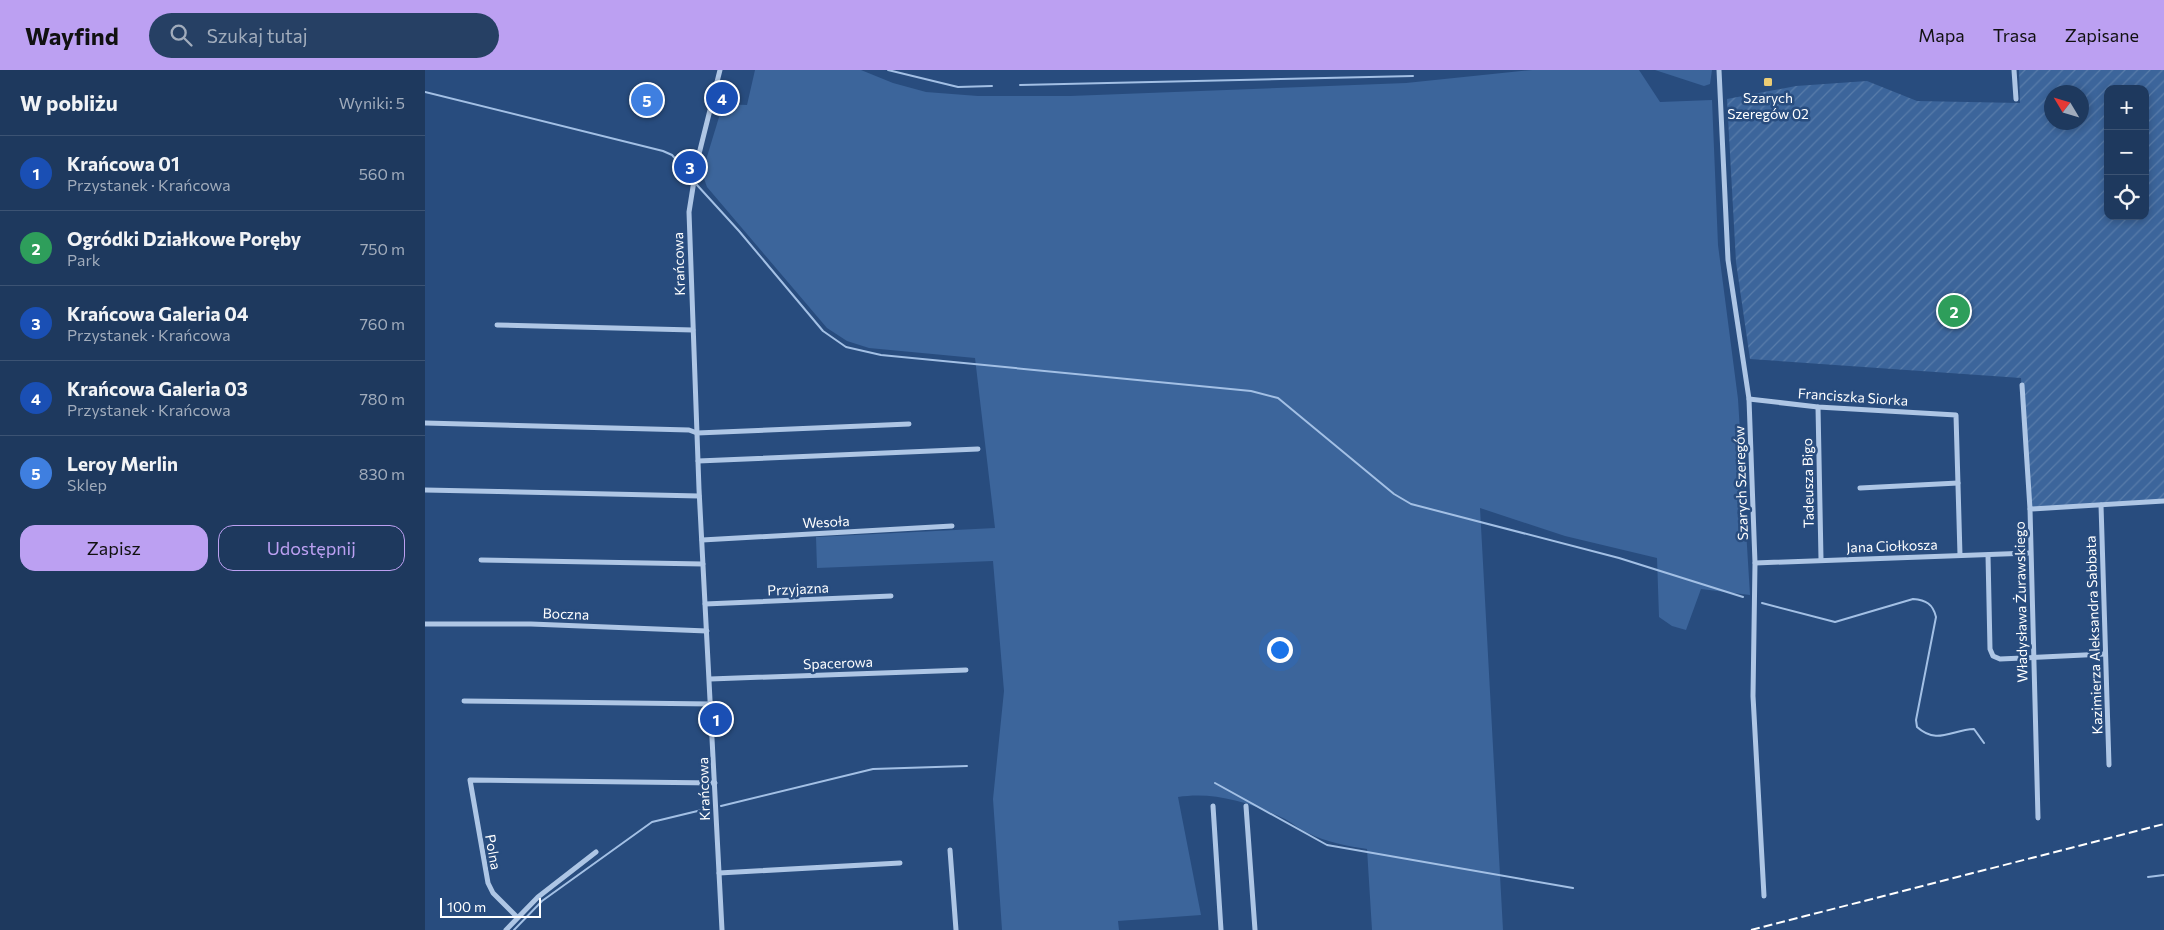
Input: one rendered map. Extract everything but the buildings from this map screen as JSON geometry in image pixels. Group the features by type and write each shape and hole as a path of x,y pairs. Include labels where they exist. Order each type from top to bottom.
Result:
{"street":[{"name":"Krańcowa","path":"720,70 697,162 689,212 699,496 712,704 722,930"},
{"name":"Szarych Szeregów","path":"1719,70 1728,260 1749,399 1755,563 1753,696 1764,896"},
{"path":"2014,70 2016,99"},
{"path":"497,325 693,330"},
{"name":"Władysława Żurawskiego","path":"2022,385 2030,508 2038,818"},
{"name":"Franciszka Siorka","path":"1749,399 1818,407 1956,415 1958,483"},
{"name":"Tadeusza Bigo","path":"1818,407 1821,559"},
{"path":"425,423 689,430 697,433 909,424"},
{"path":"698,461 978,449"},
{"path":"1860,488 1958,483 1960,555"},
{"path":"425,490 699,496"},
{"path":"2030,508 2164,501"},
{"name":"Kazimierza Aleksandra Sabbata","path":"2101,505 2109,765"},
{"name":"Wesoła","path":"702,540 952,526"},
{"name":"Jana Ciołkosza","path":"1755,563 2030,552"},
{"path":"1988,555 1991,649 1993,656 2000,659 2105,654"},
{"path":"481,560 703,564"},
{"name":"Przyjazna","path":"705,604 891,596"},
{"name":"Boczna","path":"425,624 531,624 707,632"},
{"name":"Spacerowa","path":"710,679 966,670"},
{"path":"464,701 712,704"},
{"name":"Polna","path":"517,917 493,893 487,883 470,780 715,783"},
{"path":"1213,806 1221,930"},
{"path":"1246,806 1255,930"},
{"path":"950,850 956,930"},
{"path":"506,930 537,896 596,852"},
{"path":"719,873 900,863"}],"shaded area":[{"path":"755,70 861,70 893,83 926,92 978,96 1070,96 1406,83 1532,70 1639,70 1660,102 1712,100 1718,245 1738,399 1750,595 1701,589 1686,630 1672,626 1659,617 1657,558 1565,536 1480,508 1503,930 1372,930 1367,849 1322,839 1305,832 1285,819 1246,803 1219,797 1192,796 1178,797 1201,915 1118,921 1119,930 1002,930 993,799 1004,691 993,561 817,568 816,537 995,528 975,358 869,348 847,341 827,328 707,187 702,173 723,104 747,105"},
{"path":"1655,70 1712,70 1710,84 1704,86"},
{"path":"2019,70 2164,70 2164,501 2030,509 2021,378 1750,359 1736,262 1727,99 1796,86 1867,81 1917,101 2020,103"}],"waterway":[{"path":"888,70 958,87 992,86"},
{"path":"1020,85 1413,76"},
{"path":"425,92 663,151 672,155 688,173"},
{"path":"697,185 739,231 823,331 846,347 881,355 1251,391 1278,398 1394,494 1411,504 1619,558 1743,597"},
{"path":"1762,603 1835,622 1913,599 1922,600 1931,606 1936,617 1916,720 1917,727 1924,732 1938,736 1974,729 1984,743"},
{"path":"721,806 873,769 967,766"},
{"path":"1215,783 1327,845 1573,888"},
{"path":"514,930 542,901 652,822 710,808"},
{"path":"2148,877 2164,875"}],"railway":[{"path":"1751,930 2164,824"}],"place":[{"name":"Szarych Szeregów 02","path":"1768,82"},
{"name":"Krańcowa Galeria 03","path":"722,98"},
{"name":"Leroy Merlin","path":"647,100"},
{"name":"Krańcowa Galeria 04","path":"690,167"},
{"name":"Ogródki Działkowe Poręby","path":"1954,311"},
{"name":"Krańcowa 01","path":"716,719"}]}
